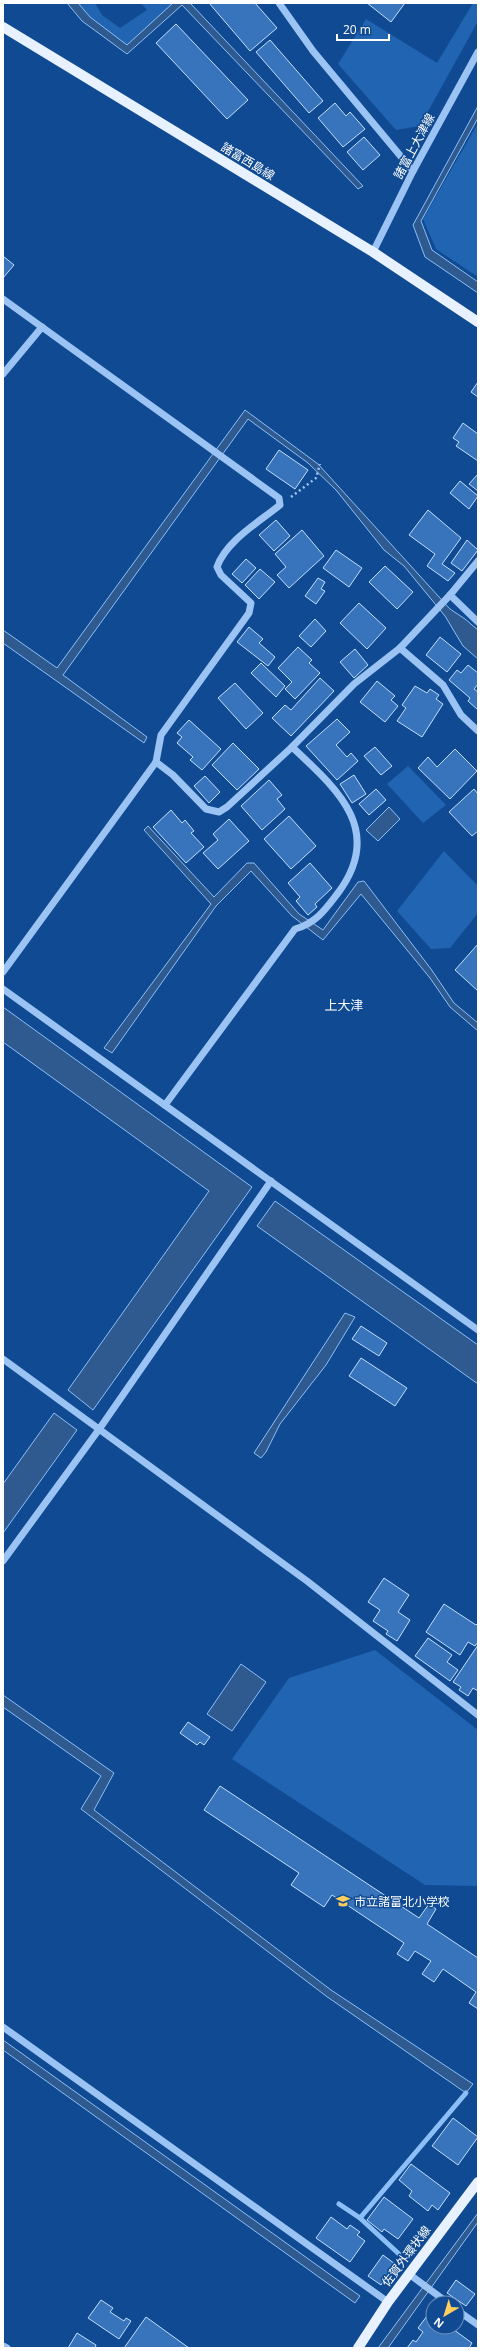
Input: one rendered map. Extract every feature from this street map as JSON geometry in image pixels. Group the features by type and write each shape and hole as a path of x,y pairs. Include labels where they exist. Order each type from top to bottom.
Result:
{"main road":[{"name":"諸富西島線","path":"3,28 373,252 478,322"},
{"name":"佐賀外環状線","path":"358,2348 388,2302 478,2182"}],"street":[{"path":"279,3 313,51 413,171"},
{"name":"諸富上大津線","path":"373,252 413,171 478,52"},
{"path":"3,299 279,498 280,505 241,536 220,558 217,567 221,575 251,603 248,613 161,735 156,762 3,972"},
{"path":"3,374 42,327"},
{"path":"156,762 173,775 206,809 219,812 227,807 292,747 354,684 400,648 448,597 478,561"},
{"path":"448,597 478,622"},
{"path":"400,648 443,685 461,715 478,731"},
{"path":"165,1105 295,929 316,921 346,883 355,857 357,831 348,808 330,783 292,747"},
{"path":"3,989 478,1330"},
{"path":"3,1561 100,1428 271,1181"},
{"path":"3,1359 100,1428 307,1581 478,1715"},
{"path":"3,2027 388,2302"},
{"path":"409,2274 437,2295"},
{"path":"465,2316 478,2325"},
{"path":"3,2346 7,2348"}],"path":[{"path":"280,505 316,478 320,464"}],"shaded area":[{"path":"67,3 78,3 90,17 127,45 173,3 190,3 363,186 358,189 182,5 127,54 82,21"},
{"path":"78,3 95,3 102,15 120,28 147,10 141,3 173,3 127,46 90,17"},
{"path":"473,3 478,3 478,21 420,126 396,130 338,64 366,19 437,63"},
{"path":"478,106 478,118 421,221 432,250 478,282 478,293 425,257 413,225"},
{"path":"478,123 478,277 436,249 423,219"},
{"path":"245,410 318,464 450,609 478,630 478,659 463,646 445,616 404,566 384,550 336,490 308,463 248,419 63,675 147,737 144,743 3,643 3,630 57,668"},
{"path":"408,766 446,805 423,823 387,784"},
{"path":"389,807 400,819 378,841 366,830"},
{"path":"148,826 214,897 247,863 254,863 299,914 323,930 358,882 364,881 431,969 454,1003 478,1023 478,1031 450,1007 430,978 361,894 323,940 292,916 251,871 216,906 112,1053 104,1048 211,904 144,830"},
{"path":"444,851 478,886 478,913 450,948 431,949 397,911"},
{"path":"3,1007 252,1187 93,1410 68,1390 209,1191 3,1042"},
{"path":"275,1201 478,1345 478,1384 257,1226"},
{"path":"345,1313 355,1317 326,1365 280,1424 266,1452 261,1458 254,1453"},
{"path":"54,1413 77,1430 3,1533 3,1484"},
{"path":"375,1650 478,1730 477,1886 425,1885 232,1759 289,1678"},
{"path":"241,1664 266,1682 232,1731 207,1714"},
{"path":"3,1695 114,1773 94,1810 331,1990 473,2084 466,2093 326,1996 81,1809 101,1776 3,1707"},
{"path":"3,2040 360,2296 355,2303 3,2050"},
{"path":"478,2213 478,2222 388,2348 378,2348"}],"building":[{"path":"209,3 255,3 277,28 250,51"},
{"path":"367,3 405,3 391,22"},
{"path":"176,24 248,100 227,119 156,43"},
{"path":"270,40 323,101 309,113 256,52"},
{"path":"335,103 346,116 350,112 365,129 343,147 318,118"},
{"path":"364,137 380,155 363,170 347,152"},
{"path":"3,256 14,265 3,278"},
{"path":"478,382 478,397 471,392"},
{"path":"463,423 478,434 478,461 456,446 459,442 453,438"},
{"path":"279,450 308,470 295,489 266,469"},
{"path":"478,474 478,491 469,484"},
{"path":"460,481 478,496 469,509 450,493"},
{"path":"428,510 461,538 442,564 455,573 448,581 427,566 435,554 409,535"},
{"path":"276,520 290,536 274,551 259,535"},
{"path":"302,530 324,556 289,588 277,575 286,567 275,554"},
{"path":"467,540 478,550 462,571 451,563"},
{"path":"336,550 362,568 349,587 323,568"},
{"path":"246,559 256,568 242,583 232,574"},
{"path":"385,566 413,592 397,609 369,582"},
{"path":"260,569 275,582 259,599 245,585"},
{"path":"318,578 325,582 321,589 325,591 316,604 305,596"},
{"path":"359,603 386,628 367,649 340,623"},
{"path":"315,619 326,631 311,647 299,636"},
{"path":"249,627 263,639 259,643 275,657 268,666 237,642"},
{"path":"440,637 461,654 447,672 426,655"},
{"path":"298,647 312,660 309,663 320,673 295,699 285,689 292,682 278,668"},
{"path":"355,649 368,665 354,678 340,662"},
{"path":"261,663 285,686 276,697 251,673"},
{"path":"468,665 478,673 478,684 474,689 478,692 478,710 468,701 470,698 449,680 457,670 461,673"},
{"path":"320,678 334,691 291,736 272,718 285,705 291,710"},
{"path":"377,681 395,696 391,700 398,706 385,722 360,702"},
{"path":"235,683 263,713 246,729 218,698"},
{"path":"415,686 427,693 430,689 439,695 436,699 443,704 422,737 397,721 406,708 402,705"},
{"path":"337,719 350,732 336,745 347,757 351,753 358,761 337,780 306,746"},
{"path":"189,720 221,749 202,770 190,760 193,757 177,743 182,737 177,733"},
{"path":"233,743 259,769 237,790 212,765"},
{"path":"375,747 392,766 381,775 364,756"},
{"path":"455,749 477,771 450,799 418,768 428,757 437,767"},
{"path":"354,775 366,794 352,803 340,784"},
{"path":"205,776 220,792 209,803 194,786"},
{"path":"269,780 282,795 277,799 285,809 262,830 241,806"},
{"path":"376,789 386,800 369,815 359,804"},
{"path":"474,789 478,794 478,831 472,836 449,812"},
{"path":"171,810 182,823 185,820 194,831 191,833 204,847 186,863 153,827"},
{"path":"289,816 316,846 291,869 264,839"},
{"path":"229,819 249,841 218,869 203,853 218,840 213,834"},
{"path":"310,863 332,888 315,904 317,907 308,915 296,901 300,897 288,883"},
{"path":"478,944 478,991 455,970"},
{"path":"361,1326 387,1343 379,1356 352,1339"},
{"path":"361,1358 407,1388 395,1406 349,1376"},
{"path":"384,1578 409,1595 398,1612 410,1620 397,1641 386,1634 388,1631 373,1621 380,1610 368,1602"},
{"path":"444,1604 476,1625 478,1623 478,1642 475,1646 468,1642 460,1655 426,1632"},
{"path":"428,1638 452,1655 447,1662 458,1670 450,1681 415,1656"},
{"path":"478,1645 478,1691 473,1688 468,1696 459,1690 461,1687 453,1682"},
{"path":"188,1722 210,1737 204,1745 200,1742 197,1745 180,1733"},
{"path":"220,1786 419,1918 429,1904 436,1909 427,1924 478,1958 478,2009 469,2003 476,1992 443,1969 434,1982 422,1974 431,1961 415,1951 408,1961 397,1954 404,1943 332,1895 324,1907 291,1885 299,1873 204,1810"},
{"path":"453,2118 478,2137 458,2165 432,2146"},
{"path":"411,2164 450,2193 438,2210 432,2205 428,2211 409,2196 412,2191 399,2180"},
{"path":"384,2197 413,2219 398,2239 384,2229 382,2232 367,2220"},
{"path":"331,2217 347,2229 350,2225 360,2232 357,2235 365,2241 350,2262 316,2238"},
{"path":"383,2255 395,2264 381,2285 368,2276"},
{"path":"456,2280 475,2294 466,2306 465,2295 450,2295 447,2293"},
{"path":"101,2300 113,2308 110,2312 124,2321 126,2318 131,2321 119,2339 88,2318"},
{"path":"146,2317 189,2348 124,2348"},
{"path":"425,2319 425,2335 461,2335 472,2343 469,2348 407,2348 413,2340 416,2342 423,2332 418,2328"},
{"path":"77,2333 96,2345 95,2348 68,2348"}],"waterway":[{"path":"339,2204 360,2218 466,2093"},
{"path":"360,2218 399,2254"}],"place":[{"name":"市立諸富北小学校","path":"343,1901"}],"district":[{"name":"上大津","path":"344,1005"}]}
